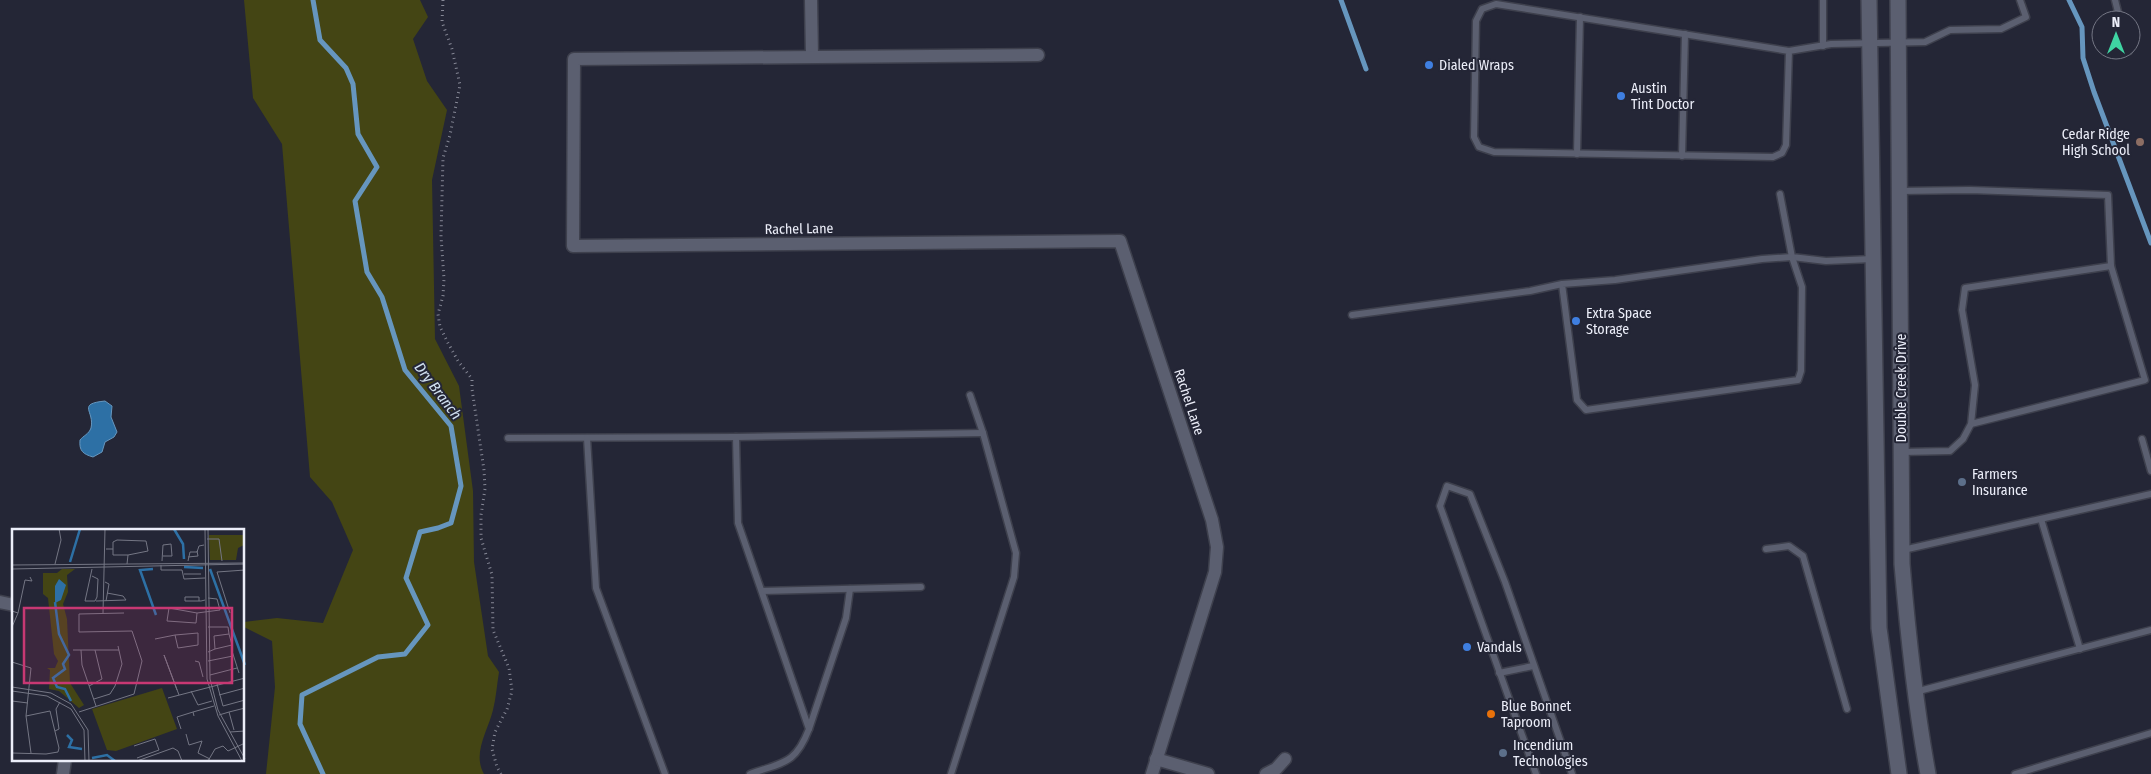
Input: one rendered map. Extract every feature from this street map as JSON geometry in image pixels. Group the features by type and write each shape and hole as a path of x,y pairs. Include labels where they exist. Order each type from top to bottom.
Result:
{"street":[{"path":"811,0 812,56"},
{"name":"Double Creek Drive","path":"1869,0 1879,628 1899,774"},
{"name":"Double Creek Drive","path":"1898,0 1902,550 1909,644 1928,774"},
{"name":"Rachel Lane","path":"1038,55 574,59 573,246 1120,241 1212,520 1217,547 1215,572 1152,774"},
{"path":"1156,759 1208,774"},
{"path":"1266,774 1276,769 1285,759"}],"lane":[{"path":"1823,0 1823,46"},
{"path":"1789,51 1786,145 1782,154 1773,157 1494,152 1479,146 1474,137 1476,21 1482,9 1496,4 1789,51 1823,46 1926,42 1950,30 2001,29 2026,17 2020,0"},
{"path":"1578,154 1580,17"},
{"path":"1682,156 1684,34"},
{"path":"1899,191 1970,190 2108,195 2111,266 2145,380 1970,424"},
{"path":"1562,284 1577,400 1586,410 1798,380 1801,370 1802,287 1792,257 1780,194"},
{"path":"1352,315 1530,291 1562,284 1614,280 1762,259 1792,257 1826,261 1872,259"},
{"path":"1901,452 1950,451 1963,439 1970,424 1975,385 1962,310 1965,288 2111,266"},
{"path":"951,774 1014,577 1016,553 983,433 970,395"},
{"path":"508,438 983,433"},
{"path":"736,437 738,522 809,729"},
{"path":"588,438 596,588 665,774"},
{"path":"2142,439 2151,472"},
{"path":"1536,774 1440,506 1448,486 1470,494 1505,582 1572,774"},
{"path":"1902,550 2151,494"},
{"path":"2041,519 2080,649"},
{"path":"1766,549 1788,546 1804,556 1846,709"},
{"path":"762,591 921,587"},
{"path":"750,774 791,760 803,744 846,618 850,589"},
{"path":"1915,692 2151,630"},
{"path":"1499,673 1533,666"},
{"path":"2015,774 2151,733"}],"path":[{"path":"443,0 442,22 452,49 460,85 450,135 442,158 441,236 443,287 438,314 440,327 448,343 458,361 472,378 484,470 485,488 481,515 481,538 492,575 493,630 509,668 512,691 507,709 496,732 492,749 501,774"}],"shaded area":[{"path":"244,0 420,0 428,17 413,39 427,81 447,110 432,180 435,339 459,386 473,491 474,562 488,656 499,672 493,710 480,750 481,766 484,774 266,774 275,687 272,641 245,628 245,622 277,618 323,623 353,550 332,502 310,477 282,144 253,98"}],"water":[{"path":"105,401 112,406 111,417 117,432 114,437 105,442 102,452 93,457 82,452 80,440 91,428 92,422 89,406 96,402"}],"waterway":[{"name":"Dry Branch","path":"313,0 320,40 346,68 353,84 358,134 377,167 355,201 367,272 382,297 405,370 451,426 461,486 451,523 420,532 406,578 428,625 405,654 378,657 302,695 300,724 323,774"},
{"path":"1341,0 1366,69"},
{"path":"2069,0 2082,27 2083,58 2094,92 2151,243"}],"place":[{"name":"Dialed Wraps","path":"1429,65"},
{"name":"Austin Tint Doctor","path":"1621,96"},
{"name":"Cedar Ridge High School","path":"2140,142"},
{"name":"Extra Space Storage","path":"1576,321"},
{"name":"Farmers Insurance","path":"1962,482"},
{"name":"Vandals","path":"1467,647"},
{"name":"Blue Bonnet Taproom","path":"1491,714"},
{"name":"Incendium Technologies","path":"1503,753"}]}
